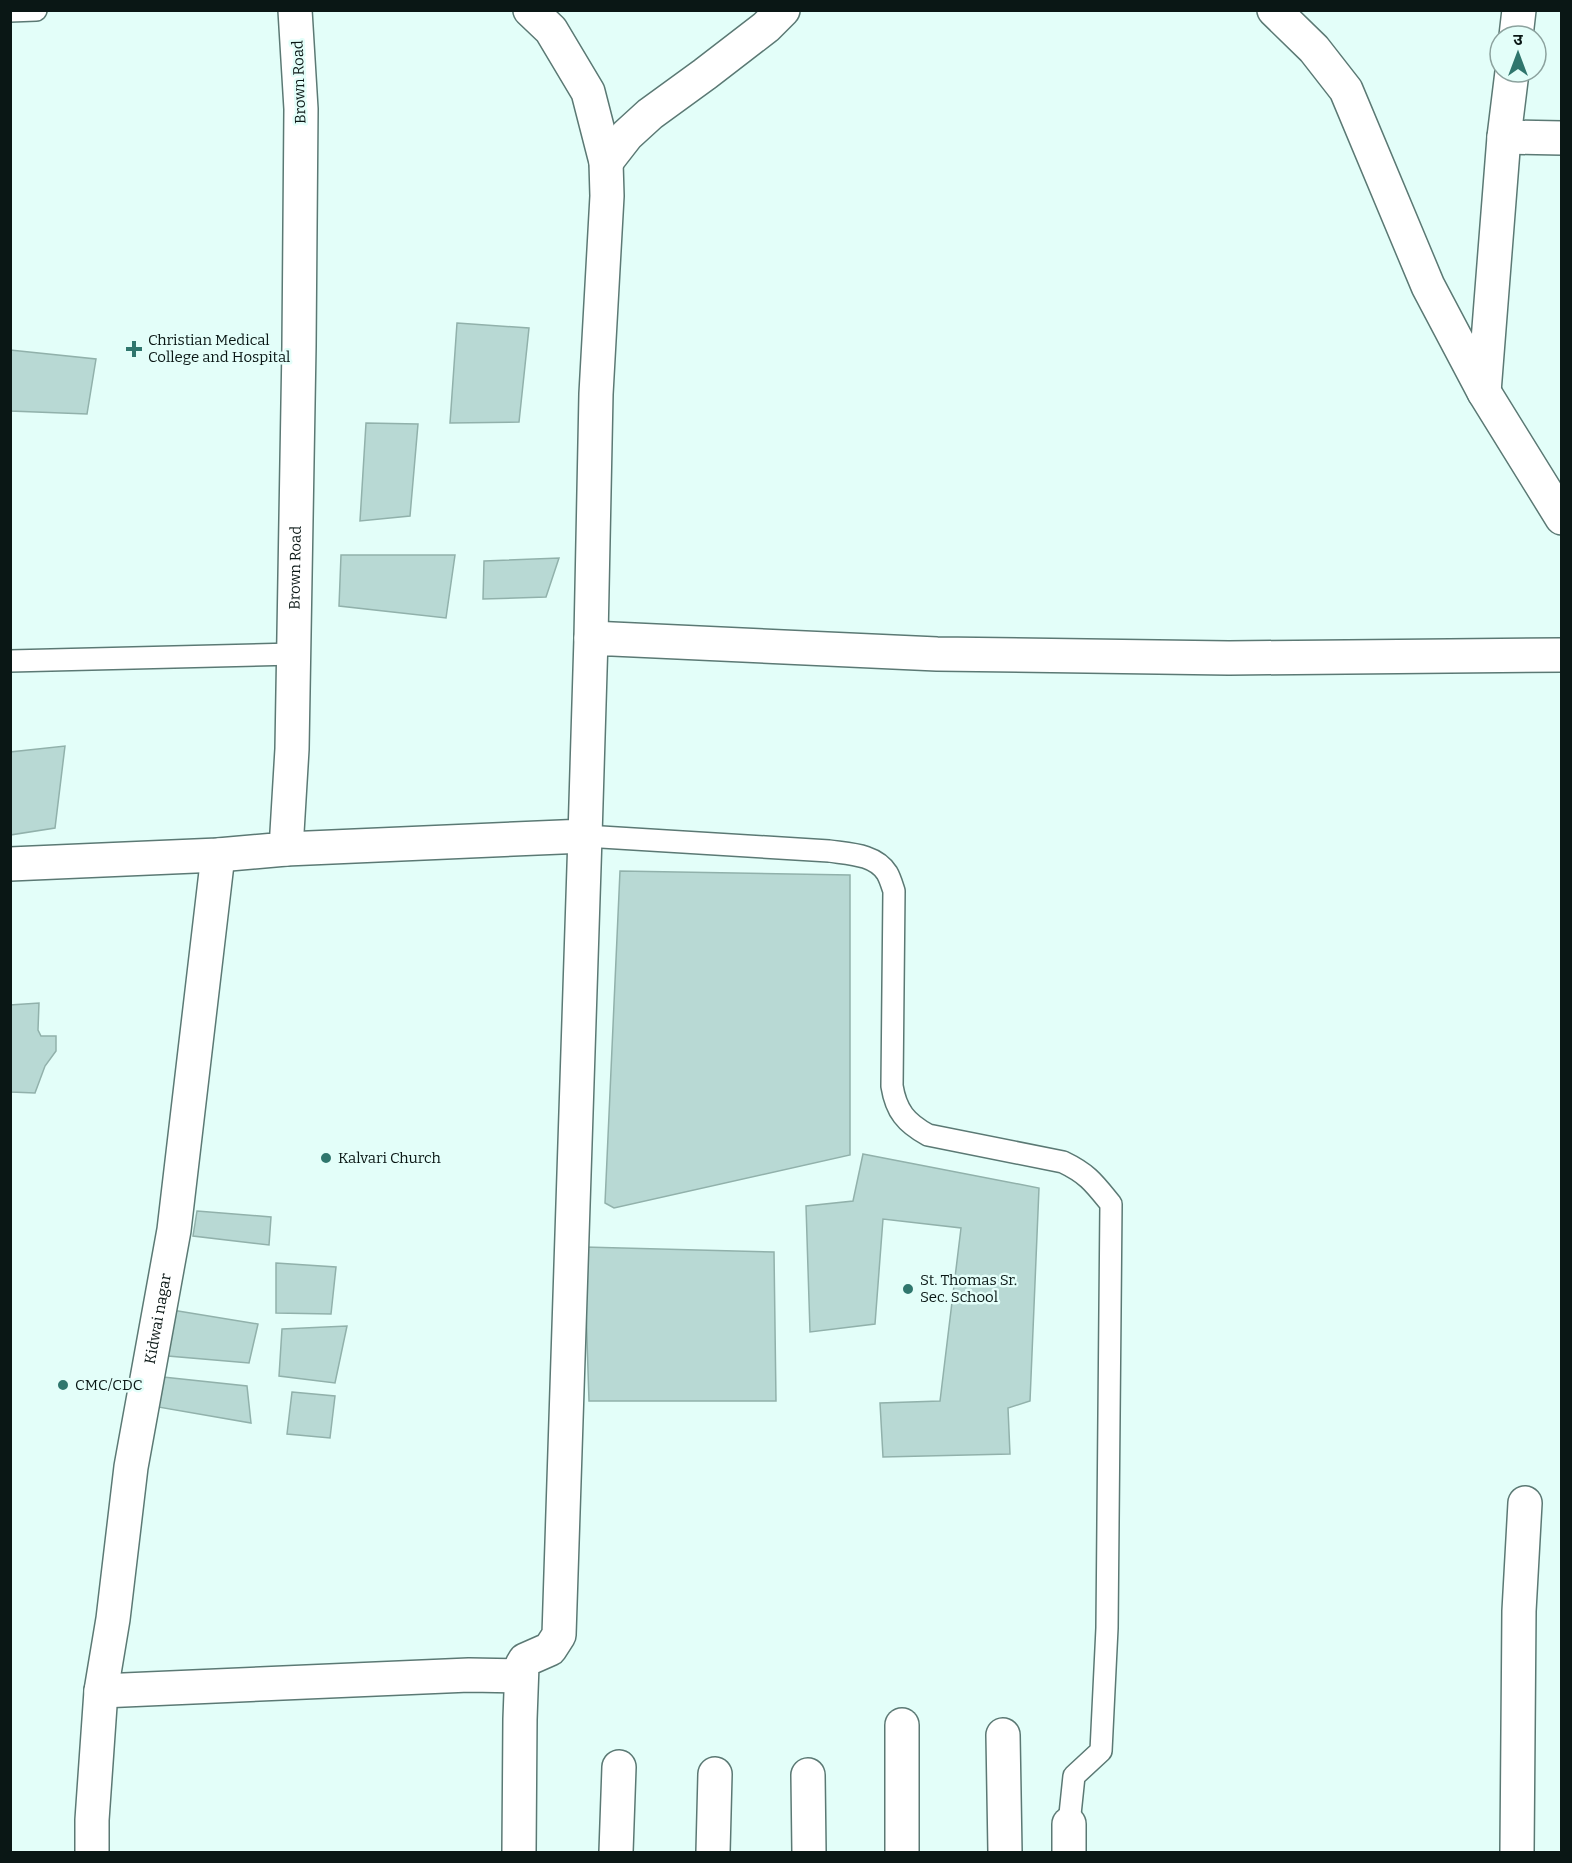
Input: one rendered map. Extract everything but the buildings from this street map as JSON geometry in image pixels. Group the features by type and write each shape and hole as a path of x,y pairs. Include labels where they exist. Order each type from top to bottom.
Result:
{"street":[{"name":"Brown Road","path":"286,849 292,749 299,346 301,109 296,10"},
{"path":"519,1852 522,1665 525,1660 550,1649 559,1635 591,638 596,394 607,196 606,162 588,92 551,30 530,10"},
{"path":"606,162 627,135 650,114 714,68 766,27 783,10"},
{"path":"1274,10 1314,49 1346,90 1428,286 1484,392 1562,518"},
{"path":"1484,392 1504,137 1511,84"},
{"path":"1504,137 1562,138"},
{"path":"591,638 937,654 1229,658 1562,655"},
{"path":"10,864 218,855 286,849 585,837"},
{"name":"Kidwai nagar","path":"92,1852 101,1691 113,1619 132,1467 174,1230 218,855"},
{"path":"1517,1852 1519,1611 1526,1503"},
{"path":"101,1691 470,1675 521,1676"},
{"path":"902,1725 902,1852"},
{"path":"1002,1735 1005,1852"},
{"path":"616,1852 619,1767"},
{"path":"713,1852 715,1774"},
{"path":"808,1775 809,1852"}],"lane":[{"path":"10,11 36,10"},
{"path":"10,661 294,654"},
{"path":"585,837 829,851 858,855 875,861 887,872 894,891 892,1086 895,1102 904,1118 913,1127 928,1135 1063,1162 1080,1170 1092,1180 1111,1204 1107,1628 1101,1751 1074,1776 1069,1838"}],"place":[{"name":"Christian Medical College and Hospital","path":"134,349"},
{"name":"Kalvari Church","path":"326,1158"},
{"name":"St. Thomas Sr. Sec. School","path":"908,1289"},
{"name":"CMC/CDC","path":"63,1385"}]}
